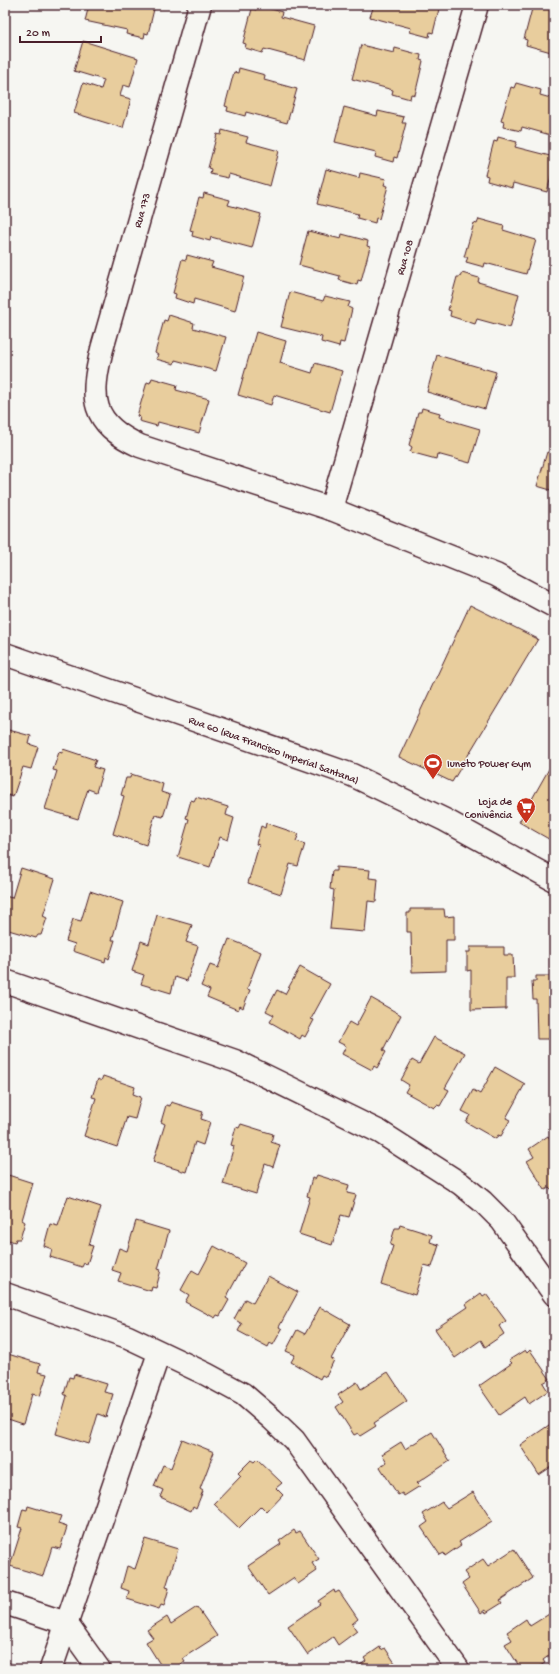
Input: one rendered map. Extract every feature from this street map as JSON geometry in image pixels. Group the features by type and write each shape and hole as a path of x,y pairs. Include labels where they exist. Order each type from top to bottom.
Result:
{"street":[{"name":"Rua 173","path":"200,5 102,349 95,384 95,395 101,415 118,434 140,446 331,509"},
{"name":"Rua 108","path":"331,509 477,5"},
{"path":"331,509 496,575 554,606"},
{"name":"Rua 60 (Rua Francisco Imperial Santana)","path":"5,654 352,775 445,820 554,880"},
{"path":"5,981 235,1061 380,1132 461,1184 483,1202 502,1221 554,1294"},
{"path":"5,1294 128,1337 206,1374 243,1394 294,1440 458,1669"},
{"path":"51,1669 159,1353"},
{"path":"5,1603 66,1623 99,1669"}],"building":[{"path":"89,5 155,5 148,34 145,33 144,38 126,34 127,30 85,21"},
{"path":"257,5 282,12 281,17 314,26 305,60 264,49 262,53 245,48 246,44 243,43 252,9 256,10"},
{"path":"374,5 440,5 433,33 430,32 429,37 410,32 411,28 370,17"},
{"path":"533,5 554,6 554,48 551,52 526,45 527,40 524,39"},
{"path":"83,41 138,58 130,87 123,85 120,96 131,99 123,128 74,113 83,83 101,89 104,80 74,71"},
{"path":"361,45 394,53 395,48 421,55 420,60 423,61 415,95 411,94 410,99 392,94 393,90 352,79"},
{"path":"239,68 265,75 264,80 297,89 287,123 246,112 245,116 227,111 228,107 225,106 234,72 238,73"},
{"path":"516,83 541,90 540,95 554,99 554,136 522,127 521,131 503,127 504,122 501,121 511,87 514,88"},
{"path":"344,107 377,116 378,111 404,117 402,123 406,123 397,158 394,157 393,162 375,157 376,152 335,142"},
{"path":"222,130 248,137 246,142 279,151 270,186 229,174 228,178 210,174 211,169 208,168 217,134 221,135"},
{"path":"498,137 517,142 515,147 554,157 554,165 547,192 513,183 512,188 487,181 488,176 485,175 494,141 497,142"},
{"path":"326,169 359,178 360,173 386,179 384,185 388,186 379,219 376,218 375,223 357,218 358,214 317,204"},
{"path":"204,193 230,200 228,205 261,214 252,248 211,237 210,241 192,236 193,231 190,230 199,197 203,198"},
{"path":"479,219 504,226 503,230 536,240 526,274 485,263 484,267 466,262 468,257 464,257 474,223 477,224"},
{"path":"308,231 341,239 342,234 368,241 367,246 370,247 361,281 358,280 357,285 339,280 340,276 299,265"},
{"path":"187,255 213,262 211,267 244,276 235,311 194,299 193,304 175,298 176,294 173,293 182,259 186,260"},
{"path":"462,273 479,278 478,282 519,294 510,328 477,319 475,324 450,316 451,311 448,310 457,277 460,277"},
{"path":"290,292 323,301 325,296 350,302 348,307 352,309 344,343 340,342 339,347 321,342 322,337 281,327"},
{"path":"169,315 194,323 193,328 226,337 216,371 175,360 174,364 156,359 158,355 155,353 164,320 167,321"},
{"path":"256,332 286,341 280,363 312,373 315,363 342,371 330,412 274,395 271,405 238,395"},
{"path":"437,355 496,372 485,409 427,392"},
{"path":"152,378 177,385 176,390 209,399 199,433 158,422 157,426 139,421 140,417 137,416 147,382 150,383"},
{"path":"422,408 440,413 439,417 480,429 470,463 437,454 436,459 410,452 412,447 409,445 418,412 421,412"},
{"path":"547,452 554,454 554,491 537,486"},
{"path":"470,605 538,639 452,782 399,757"},
{"path":"5,729 31,736 29,744 38,747 31,769 23,767 13,797 5,794"},
{"path":"63,749 96,760 93,767 103,770 96,792 88,789 78,819 45,809 57,771 53,770 59,752 62,753"},
{"path":"554,760 554,842 519,822"},
{"path":"131,774 163,784 161,792 170,795 163,817 155,815 146,845 113,834 124,796 121,795 126,778 130,778"},
{"path":"196,797 228,807 226,815 234,818 228,840 220,837 210,867 178,857 189,819 186,818 191,800 194,801"},
{"path":"266,823 299,834 296,841 305,844 298,866 290,864 281,894 248,883 259,845 256,844 261,826 265,828"},
{"path":"336,867 370,870 369,878 378,879 376,902 368,901 365,932 330,929 334,890 330,889 332,871 336,871"},
{"path":"21,868 55,879 43,916 47,918 41,935 38,935 36,938 5,929 5,896 12,898"},
{"path":"90,891 123,902 112,940 115,940 109,959 106,957 105,962 73,951 75,944 66,941 73,919 81,921"},
{"path":"410,909 444,909 445,917 454,916 454,940 446,940 446,971 412,972 411,932 407,932 407,913 410,913"},
{"path":"157,915 192,925 186,942 198,946 187,981 175,977 171,993 141,984 144,975 132,971 141,941 149,944"},
{"path":"229,939 261,952 247,989 250,990 243,1008 240,1006 238,1010 207,997 210,990 201,986 210,965 218,968"},
{"path":"470,947 504,947 504,955 513,955 514,978 506,978 506,1009 471,1010 471,970 467,971 467,952 470,952"},
{"path":"300,967 330,984 311,1019 314,1020 305,1037 302,1035 300,1039 270,1022 274,1015 266,1011 277,990 285,994"},
{"path":"536,976 554,976 554,1039 537,1039 536,999 533,999 532,981 536,981"},
{"path":"371,998 401,1015 383,1050 386,1052 377,1068 374,1066 372,1070 342,1054 346,1046 338,1042 349,1022 356,1026"},
{"path":"434,1037 465,1053 445,1088 449,1090 440,1106 437,1105 434,1108 405,1092 409,1085 401,1080 412,1060 419,1064"},
{"path":"495,1067 525,1084 506,1118 510,1120 501,1136 498,1135 496,1139 466,1122 470,1115 462,1111 473,1090 480,1094"},
{"path":"103,1076 135,1087 133,1094 141,1097 135,1119 127,1117 117,1147 84,1136 96,1098 92,1097 98,1079 101,1081"},
{"path":"171,1102 203,1112 201,1119 210,1122 203,1145 195,1142 186,1172 153,1162 165,1124 161,1122 166,1105 170,1106"},
{"path":"241,1124 273,1134 271,1142 280,1145 273,1167 265,1164 256,1194 223,1184 234,1146 231,1145 236,1127 239,1128"},
{"path":"548,1136 553,1143 554,1142 554,1188 551,1190 549,1188 545,1190 527,1161 534,1157 529,1149"},
{"path":"5,1174 33,1183 22,1220 25,1222 20,1239 16,1239 15,1242 5,1239"},
{"path":"317,1175 349,1185 347,1193 356,1195 349,1217 341,1215 332,1245 299,1234 310,1197 307,1196 312,1178 315,1179"},
{"path":"68,1196 101,1207 89,1245 93,1246 87,1264 84,1263 82,1267 50,1257 52,1249 44,1246 50,1224 58,1226"},
{"path":"136,1221 169,1231 158,1269 161,1270 156,1288 152,1287 151,1291 118,1281 121,1273 112,1270 119,1248 127,1251"},
{"path":"400,1225 432,1235 430,1242 439,1245 432,1267 424,1265 415,1295 381,1284 393,1246 390,1245 395,1228 399,1228"},
{"path":"214,1246 245,1263 226,1298 229,1300 220,1316 217,1315 215,1318 185,1302 189,1295 181,1290 192,1270 199,1274"},
{"path":"268,1276 298,1292 279,1327 282,1329 273,1345 270,1343 268,1347 238,1331 242,1324 234,1319 245,1299 253,1303"},
{"path":"481,1293 483,1296 486,1294 506,1321 499,1326 504,1334 485,1347 481,1340 455,1358 435,1329 468,1307 466,1304"},
{"path":"320,1307 350,1324 331,1359 334,1360 326,1377 322,1375 320,1379 291,1362 295,1355 286,1351 297,1330 305,1334"},
{"path":"525,1350 527,1353 530,1350 550,1379 543,1383 548,1391 529,1404 525,1397 499,1415 479,1386 512,1363 509,1360"},
{"path":"8,1354 40,1364 38,1372 47,1374 40,1396 32,1394 23,1424 5,1418 5,1358 7,1358"},
{"path":"388,1372 407,1401 374,1423 376,1426 360,1436 358,1433 354,1435 336,1407 343,1402 338,1395 357,1382 361,1389"},
{"path":"74,1374 107,1384 104,1392 113,1394 106,1417 98,1414 89,1444 56,1434 67,1396 64,1394 69,1377 73,1378"},
{"path":"554,1418 554,1465 539,1475 520,1445 552,1423 550,1420"},
{"path":"432,1432 450,1461 417,1483 420,1486 404,1496 402,1493 398,1495 380,1467 387,1462 382,1454 401,1442 405,1449"},
{"path":"182,1439 214,1452 200,1489 203,1491 196,1508 193,1506 191,1511 160,1497 163,1490 154,1486 163,1465 171,1468"},
{"path":"257,1459 282,1483 276,1488 283,1495 267,1512 261,1506 239,1528 214,1504 241,1476 238,1473 251,1460 254,1462"},
{"path":"473,1492 492,1521 459,1542 461,1545 445,1556 444,1553 440,1555 421,1527 428,1522 423,1514 442,1502 447,1508"},
{"path":"28,1506 61,1516 58,1524 67,1527 60,1549 52,1547 43,1576 10,1566 22,1528 18,1527 23,1509 27,1510"},
{"path":"294,1530 296,1533 300,1531 319,1559 312,1563 317,1571 298,1584 293,1578 268,1595 248,1566 281,1544 279,1541"},
{"path":"145,1539 178,1549 166,1587 169,1588 164,1606 161,1605 159,1609 127,1599 129,1591 121,1588 127,1566 135,1569"},
{"path":"514,1549 533,1578 500,1600 502,1603 486,1613 485,1610 481,1613 462,1584 469,1579 464,1572 483,1559 488,1566"},
{"path":"334,1590 335,1593 339,1591 358,1619 352,1624 357,1631 338,1645 333,1637 308,1655 288,1626 320,1604 318,1601"},
{"path":"197,1607 217,1636 183,1658 185,1661 174,1669 163,1669 146,1642 153,1638 147,1630 167,1617 171,1624"},
{"path":"554,1611 554,1652 543,1660 545,1663 535,1669 521,1669 505,1644 512,1640 507,1632 526,1619 530,1626"},
{"path":"380,1647 381,1650 385,1648 399,1669 354,1669 366,1661 364,1658"},
{"path":"5,1662 22,1667 22,1669 5,1669"}],"place":[{"name":"Iuneto Power Gym","path":"433,780"},
{"name":"Loja de Conivência","path":"526,824"}]}
